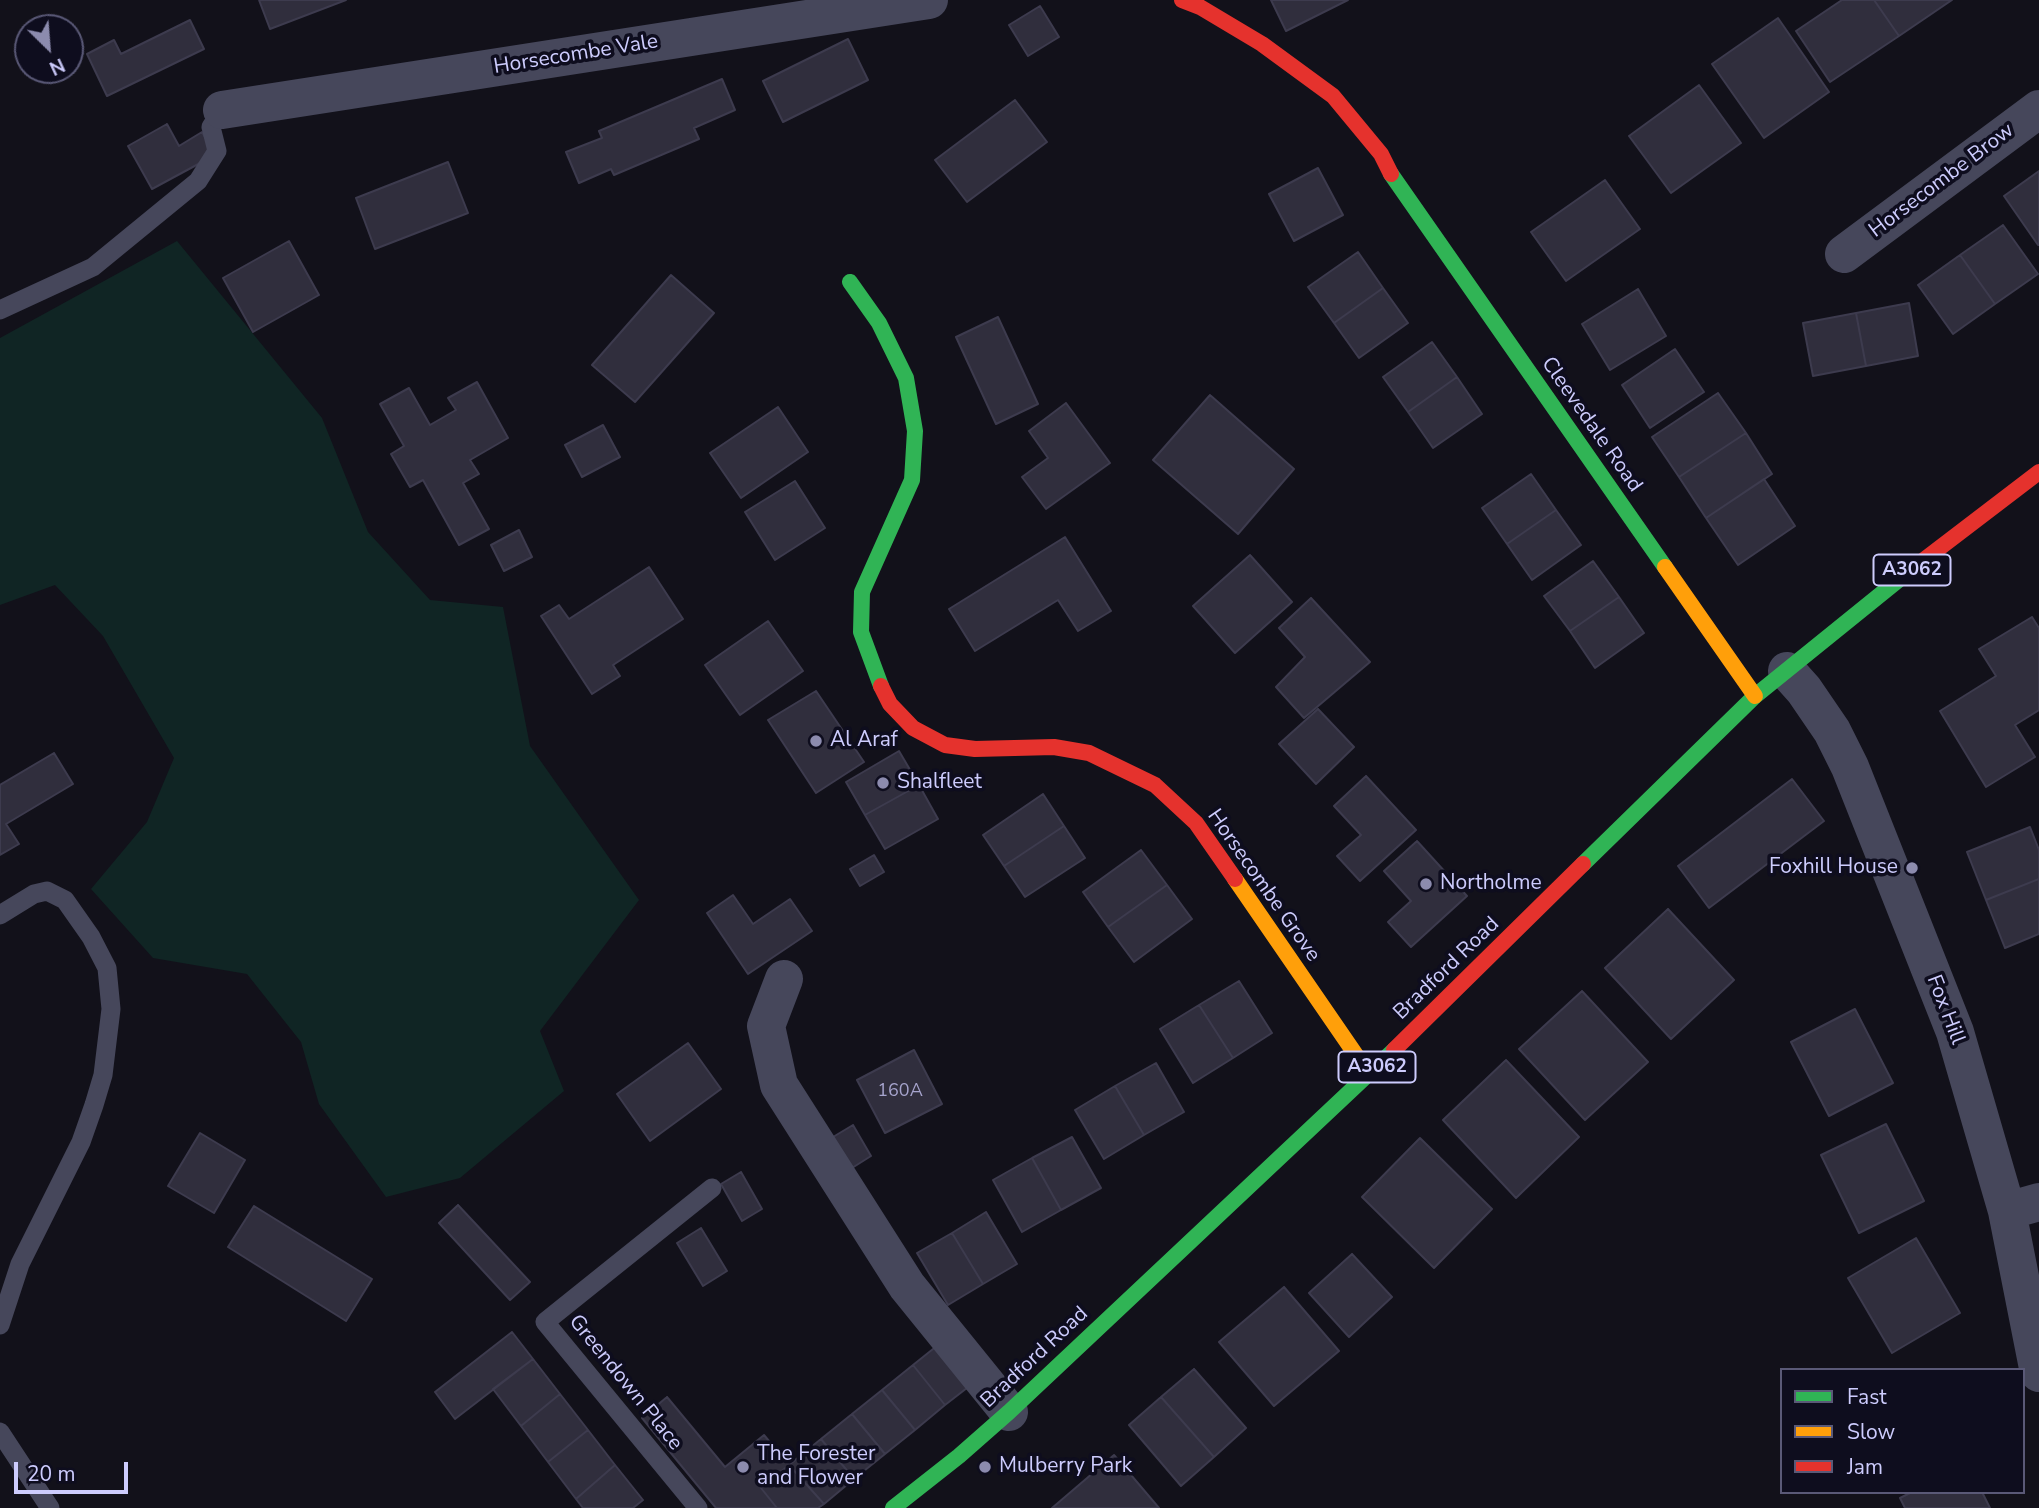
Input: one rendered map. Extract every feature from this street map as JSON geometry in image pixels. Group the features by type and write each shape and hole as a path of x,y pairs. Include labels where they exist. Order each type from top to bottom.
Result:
{"street":[{"name":"Horsecombe Vale","path":"222,110 929,0"},
{"name":"Cleevedale Road","path":"1182,0 1200,7 1262,44 1333,96 1381,154 1393,178 1755,696"},
{"name":"Horsecombe Brow","path":"1844,254 2039,109"},
{"name":"Horsecombe Grove","path":"850,282 879,323 906,378 915,431 912,480 862,592 861,632 873,668 890,704 913,728 945,745 975,749 1054,747 1077,751 1108,761 1155,785 1196,823 1369,1074"},
{"name":"Bradford Road","path":"893,1508 960,1456 1009,1412 1369,1074 1755,696 1906,574 2039,472"},
{"name":"Fox Hill","path":"1787,671 1804,690 1832,731 1850,767 2023,1206 2039,1373"},
{"path":"783,979 766,1026 779,1085 907,1286 1009,1412"},
{"name":"Bradford Road","path":"919,1508 960,1456"}],"lane":[{"path":"0,310 93,267 198,181 217,151 211,127 222,110"},
{"path":"0,915 40,892 47,891 65,900 107,968 111,1009 103,1075 94,1105 81,1142 20,1264 0,1325"},
{"name":"Greendown Place","path":"698,1508 545,1322 712,1188"},
{"path":"0,1432 51,1508"}],"green space":[{"path":"177,241 322,418 368,532 430,600 503,607 530,746 639,900 540,1031 564,1091 460,1178 386,1197 319,1104 301,1042 247,974 153,958 91,889 147,822 174,758 103,636 55,585 0,605 0,338"}],"building":[{"path":"259,0 346,0 270,29"},
{"path":"1271,0 1348,0 1286,31"},
{"path":"1842,0 1874,0 1899,36 1830,82 1796,31"},
{"path":"1874,0 1952,0 1899,36"},
{"path":"1040,6 1059,37 1028,56 1009,25"},
{"path":"1778,18 1829,92 1764,138 1712,64"},
{"path":"190,20 204,49 107,96 87,54 114,40 121,54"},
{"path":"848,39 868,80 783,122 763,81"},
{"path":"722,79 735,110 694,128 699,139 614,175 611,169 579,183 566,152 602,138 599,131"},
{"path":"1699,85 1741,143 1671,193 1629,136"},
{"path":"1015,100 1047,142 967,202 935,160"},
{"path":"167,124 179,146 202,132 215,155 152,189 128,146"},
{"path":"448,162 468,213 375,249 356,198"},
{"path":"1318,168 1343,215 1294,241 1269,194"},
{"path":"2039,171 2039,245 2038,245 2004,196"},
{"path":"1605,180 1640,229 1566,281 1531,232"},
{"path":"2003,225 2038,274 1995,304 1960,255"},
{"path":"289,241 319,295 253,332 223,278"},
{"path":"1358,252 1383,288 1334,323 1308,287"},
{"path":"1960,255 1995,304 1953,334 1918,285"},
{"path":"671,275 714,313 635,402 592,365"},
{"path":"1383,288 1408,323 1359,358 1334,323"},
{"path":"1638,289 1666,336 1610,370 1582,324"},
{"path":"1909,303 1918,356 1866,366 1856,313"},
{"path":"1856,313 1866,366 1813,376 1803,323"},
{"path":"998,317 1038,404 996,424 956,337"},
{"path":"1432,342 1457,377 1408,412 1383,377"},
{"path":"1675,349 1704,392 1650,428 1622,385"},
{"path":"1457,377 1482,414 1433,448 1408,412"},
{"path":"477,382 508,438 470,460 479,474 463,483 489,529 459,545 423,480 410,487 391,454 404,446 380,404 409,388 430,425 456,410 448,398"},
{"path":"1718,393 1746,433 1679,477 1652,437"},
{"path":"1210,395 1294,469 1238,534 1153,460"},
{"path":"1066,403 1110,463 1046,509 1022,477 1048,458 1029,431"},
{"path":"778,407 808,452 741,498 710,453"},
{"path":"603,425 620,457 582,477 565,445"},
{"path":"1746,433 1772,474 1706,518 1679,477"},
{"path":"1531,474 1556,510 1507,544 1482,508"},
{"path":"1764,479 1795,526 1738,565 1706,518"},
{"path":"795,481 825,528 775,560 745,512"},
{"path":"1556,510 1581,545 1532,580 1507,544"},
{"path":"519,530 532,557 504,571 491,545"},
{"path":"1065,537 1111,611 1078,631 1058,600 975,651 949,609"},
{"path":"1250,555 1292,602 1235,653 1193,606"},
{"path":"1593,561 1619,597 1570,631 1544,596"},
{"path":"649,567 683,619 613,665 620,676 592,694 541,616 559,605 569,619"},
{"path":"1619,597 1644,633 1595,668 1570,631"},
{"path":"1311,598 1370,662 1304,718 1276,687 1305,657 1279,628"},
{"path":"2032,617 2039,628 2039,710 2015,725 2035,757 1986,787 1940,711 1996,676 1979,649"},
{"path":"768,621 803,671 740,715 705,665"},
{"name":"Al Araf","path":"816,691 864,762 816,793 768,720"},
{"path":"1318,709 1354,747 1316,784 1279,744"},
{"name":"Shalfleet","path":"899,751 919,785 865,815 846,782"},
{"path":"54,753 73,784 6,824 19,844 0,855 0,785"},
{"path":"1366,776 1416,830 1360,881 1337,856 1361,835 1334,806"},
{"path":"1792,779 1824,821 1709,908 1678,866"},
{"path":"919,785 938,819 885,849 865,815"},
{"path":"1043,794 1064,826 1004,866 983,835"},
{"path":"1064,826 1085,858 1025,897 1004,866"},
{"path":"2030,827 2039,850 2039,879 1986,900 1967,852"},
{"name":"Northolme","path":"1417,841 1467,896 1411,947 1388,922 1411,901 1384,871"},
{"path":"1141,850 1167,885 1108,927 1083,892"},
{"path":"874,855 884,872 860,886 850,869"},
{"path":"2039,879 2039,934 2005,948 1986,900"},
{"path":"1167,885 1192,919 1134,962 1108,927"},
{"path":"733,895 753,924 790,899 812,931 748,974 707,913"},
{"path":"1668,909 1734,980 1671,1039 1605,968"},
{"path":"1239,981 1272,1033 1233,1058 1199,1005"},
{"path":"1582,991 1648,1062 1585,1120 1519,1049"},
{"path":"1199,1005 1233,1058 1193,1083 1160,1029"},
{"path":"1855,1009 1893,1083 1829,1116 1791,1042"},
{"path":"688,1043 721,1089 650,1141 617,1094"},
{"path":"914,1050 942,1104 885,1133 857,1080"},
{"path":"1506,1060 1579,1137 1516,1198 1443,1120"},
{"path":"1156,1063 1184,1112 1144,1135 1115,1086"},
{"path":"1115,1086 1144,1135 1104,1159 1075,1110"},
{"path":"1886,1124 1924,1201 1859,1233 1821,1155"},
{"path":"853,1125 871,1156 852,1168 833,1137"},
{"path":"200,1133 245,1160 214,1213 168,1186"},
{"path":"1072,1137 1101,1188 1061,1210 1032,1158"},
{"path":"1420,1138 1492,1209 1434,1268 1362,1197"},
{"path":"1032,1158 1061,1210 1022,1232 993,1180"},
{"path":"741,1172 762,1209 742,1221 721,1184"},
{"path":"458,1205 530,1282 510,1300 439,1223"},
{"path":"254,1206 372,1279 346,1321 228,1247"},
{"path":"986,1212 1017,1264 983,1284 952,1233"},
{"path":"701,1228 727,1271 703,1286 677,1243"},
{"path":"952,1233 983,1284 948,1305 917,1253"},
{"path":"1916,1238 1960,1313 1892,1353 1848,1278"},
{"path":"1352,1254 1392,1297 1349,1337 1309,1293"},
{"path":"1284,1287 1339,1351 1274,1406 1219,1342"},
{"path":"512,1332 533,1359 455,1419 435,1392"},
{"path":"943,1341 976,1381 945,1405 913,1365"},
{"path":"533,1359 560,1394 521,1426 493,1389"},
{"path":"913,1365 945,1405 915,1430 882,1390"},
{"path":"1194,1369 1246,1428 1214,1457 1161,1397"},
{"path":"882,1390 915,1430 885,1454 852,1414"},
{"path":"560,1394 588,1430 548,1462 521,1426"},
{"path":"667,1397 725,1467 764,1435 789,1465 761,1488 777,1508 716,1508 642,1418"},
{"path":"1161,1397 1214,1457 1181,1486 1129,1425"},
{"path":"852,1414 885,1454 854,1479 821,1439"},
{"path":"588,1430 615,1465 576,1499 548,1462"},
{"path":"821,1439 854,1479 824,1504 789,1465"},
{"path":"1114,1455 1159,1508 1052,1508"},
{"path":"615,1465 643,1500 633,1508 583,1508 576,1499"},
{"path":"789,1465 824,1504 818,1508 777,1508 761,1488"},
{"path":"1908,1494 1983,1494 1990,1508 1905,1508 1900,1498"}],"traffic: fast":[{"path":"1391,174 1665,567"},
{"path":"850,282 879,323 906,378 915,431 912,480 862,592 861,632 881,686"},
{"path":"1583,864 1755,696 1912,569"},
{"path":"893,1508 1009,1412 1394,1050"}],"traffic: slow":[{"path":"1665,567 1755,696"},
{"path":"1235,879 1369,1074"}],"traffic: jam":[{"path":"1182,0 1200,7 1262,44 1333,96 1381,154 1391,174"},
{"path":"1912,569 2039,472"},
{"path":"881,686 890,704 913,728 945,745 975,749 1054,747 1089,753 1155,785 1196,823 1235,879"},
{"path":"1394,1050 1583,864"}],"place":[{"name":"Al Araf","path":"816,741"},
{"name":"Shalfleet","path":"883,783"},
{"name":"Foxhill House","path":"1912,868"},
{"name":"Northolme","path":"1426,884"},
{"name":"The Forester and Flower","path":"743,1467"},
{"name":"Mulberry Park","path":"985,1467"}]}
